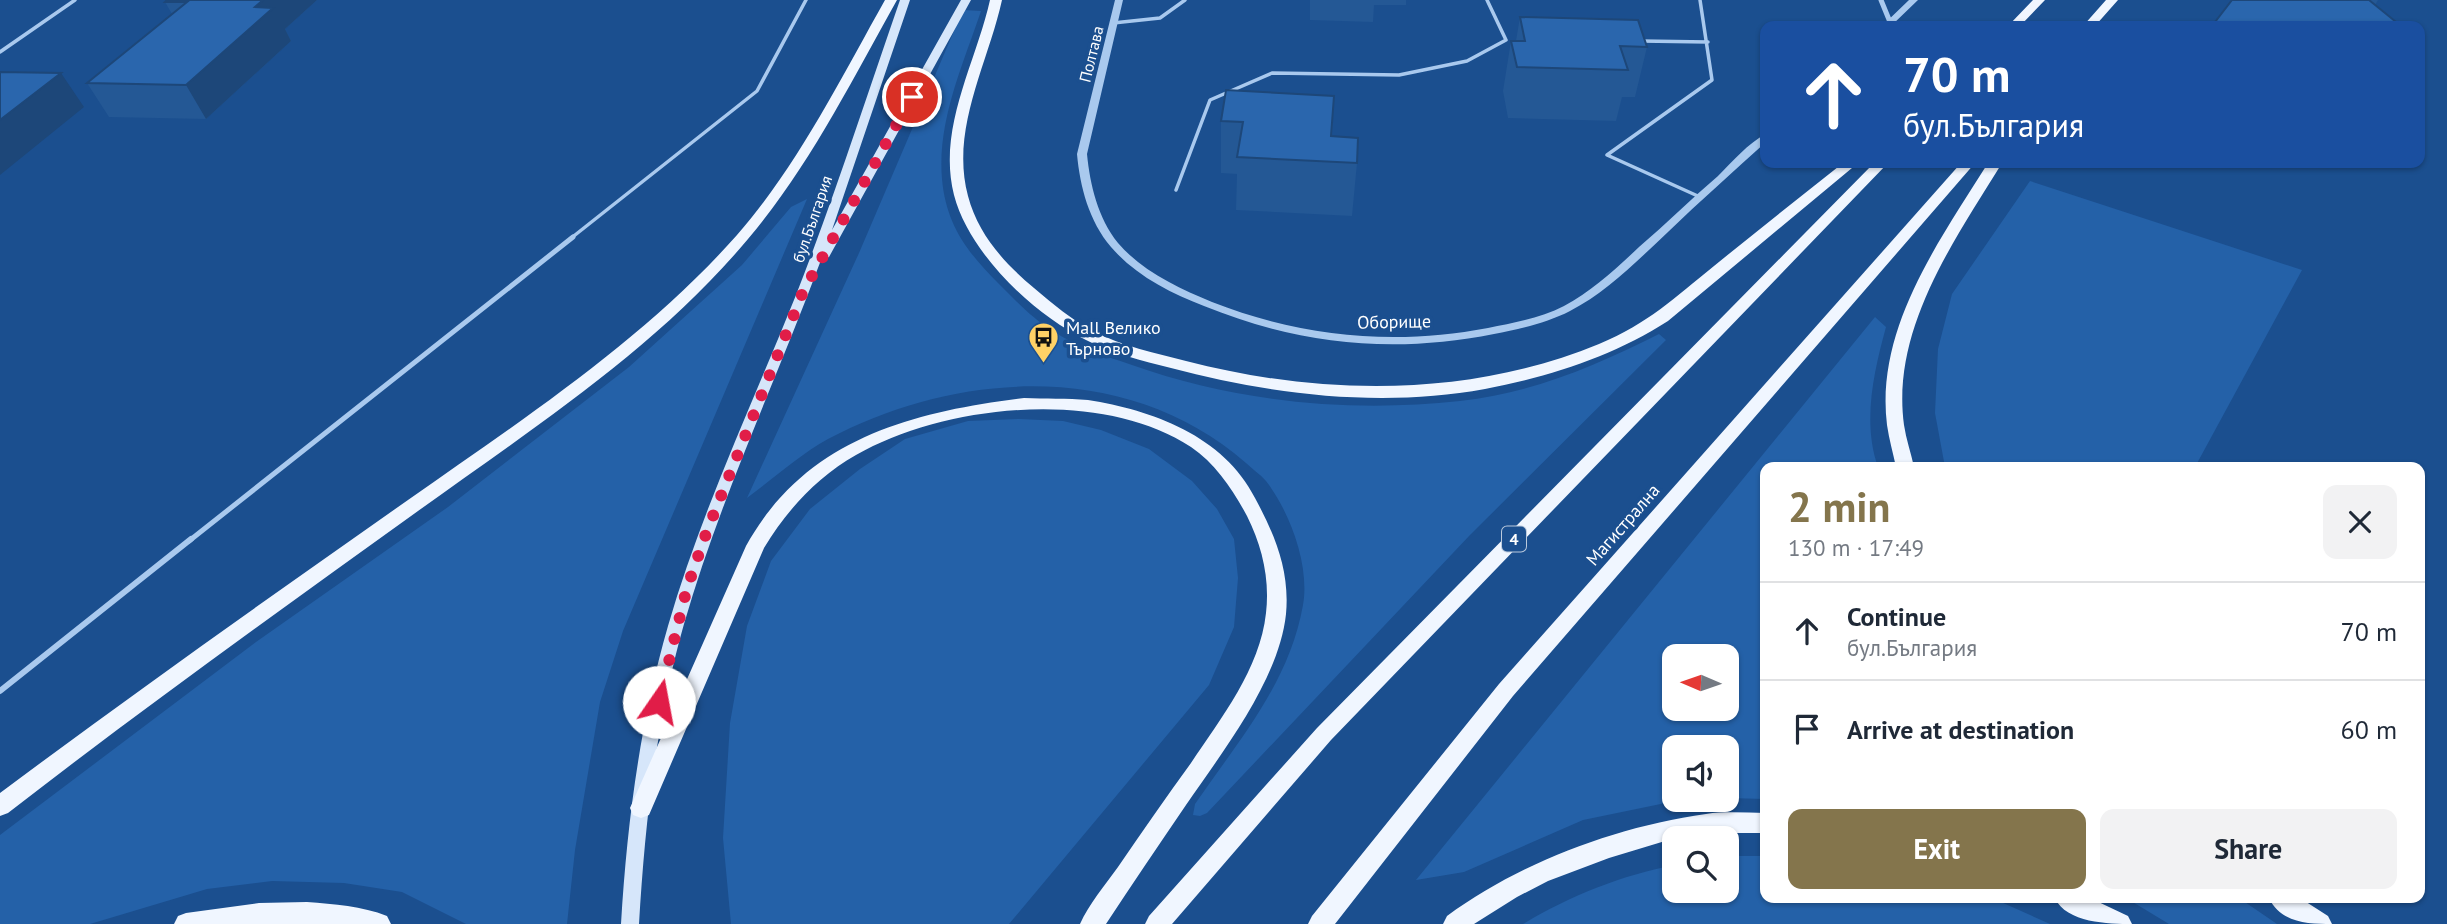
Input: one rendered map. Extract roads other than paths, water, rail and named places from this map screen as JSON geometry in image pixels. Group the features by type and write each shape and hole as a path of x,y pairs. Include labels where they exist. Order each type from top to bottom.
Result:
{"main road":[{"path":"0,806 135,703 570,394 625,351 718,264 790,176 891,0"},
{"name":"бул.България","path":"803,292 905,0"},
{"name":"бул.България","path":"803,292 966,0"},
{"path":"996,0 961,114 957,141 959,191 977,235 1009,276 1080,330 1112,346 1218,377 1291,387 1407,390 1493,382 1566,363 1655,323 1845,168"},
{"path":"2019,21 2039,0"},
{"path":"2093,21 2112,0"},
{"name":"4","path":"1157,924 1324,734 1876,168"},
{"name":"Магистрална","path":"1320,924 1506,690 1964,168"},
{"path":"1904,462 1896,425 1894,386 1907,324 1928,272 1992,168"},
{"path":"630,924 641,808 653,728 687,588 707,531 803,292"},
{"path":"641,808 755,545 785,505 823,469 850,450 886,433 978,407 1031,402 1075,404 1104,409 1163,427 1183,437 1217,459 1235,476 1261,521 1271,552 1276,588 1274,625 1258,668 1240,702 1219,739 1092,924"},
{"path":"1455,924 1506,891 1614,846 1707,824 1760,823"},
{"path":"2077,903 2120,924"},
{"path":"2288,903 2320,924"},
{"path":"186,924 290,912 328,913 379,924"}],"street":[{"name":"Полтава","path":"1091,115 1119,0"},
{"path":"1881,0 1887,21"},
{"path":"1891,21 1914,0"},
{"name":"Оборище","path":"1091,115 1082,154 1083,173 1101,224 1114,244 1135,264 1182,293 1241,317 1280,329 1345,340 1413,342 1469,336 1566,309 1609,281 1760,142"}],"lane":[{"path":"0,52 75,0"},
{"path":"0,691 757,91 806,0"},
{"path":"1113,23 1160,18 1185,0"},
{"path":"1176,190 1210,100 1272,74 1399,75 1467,61 1506,40 1487,0"},
{"path":"1700,0 1712,80 1607,155 1700,197"},
{"path":"1640,41 1707,42"}],"place":[{"name":"Mall Велико Търново","path":"1043,365"}]}
